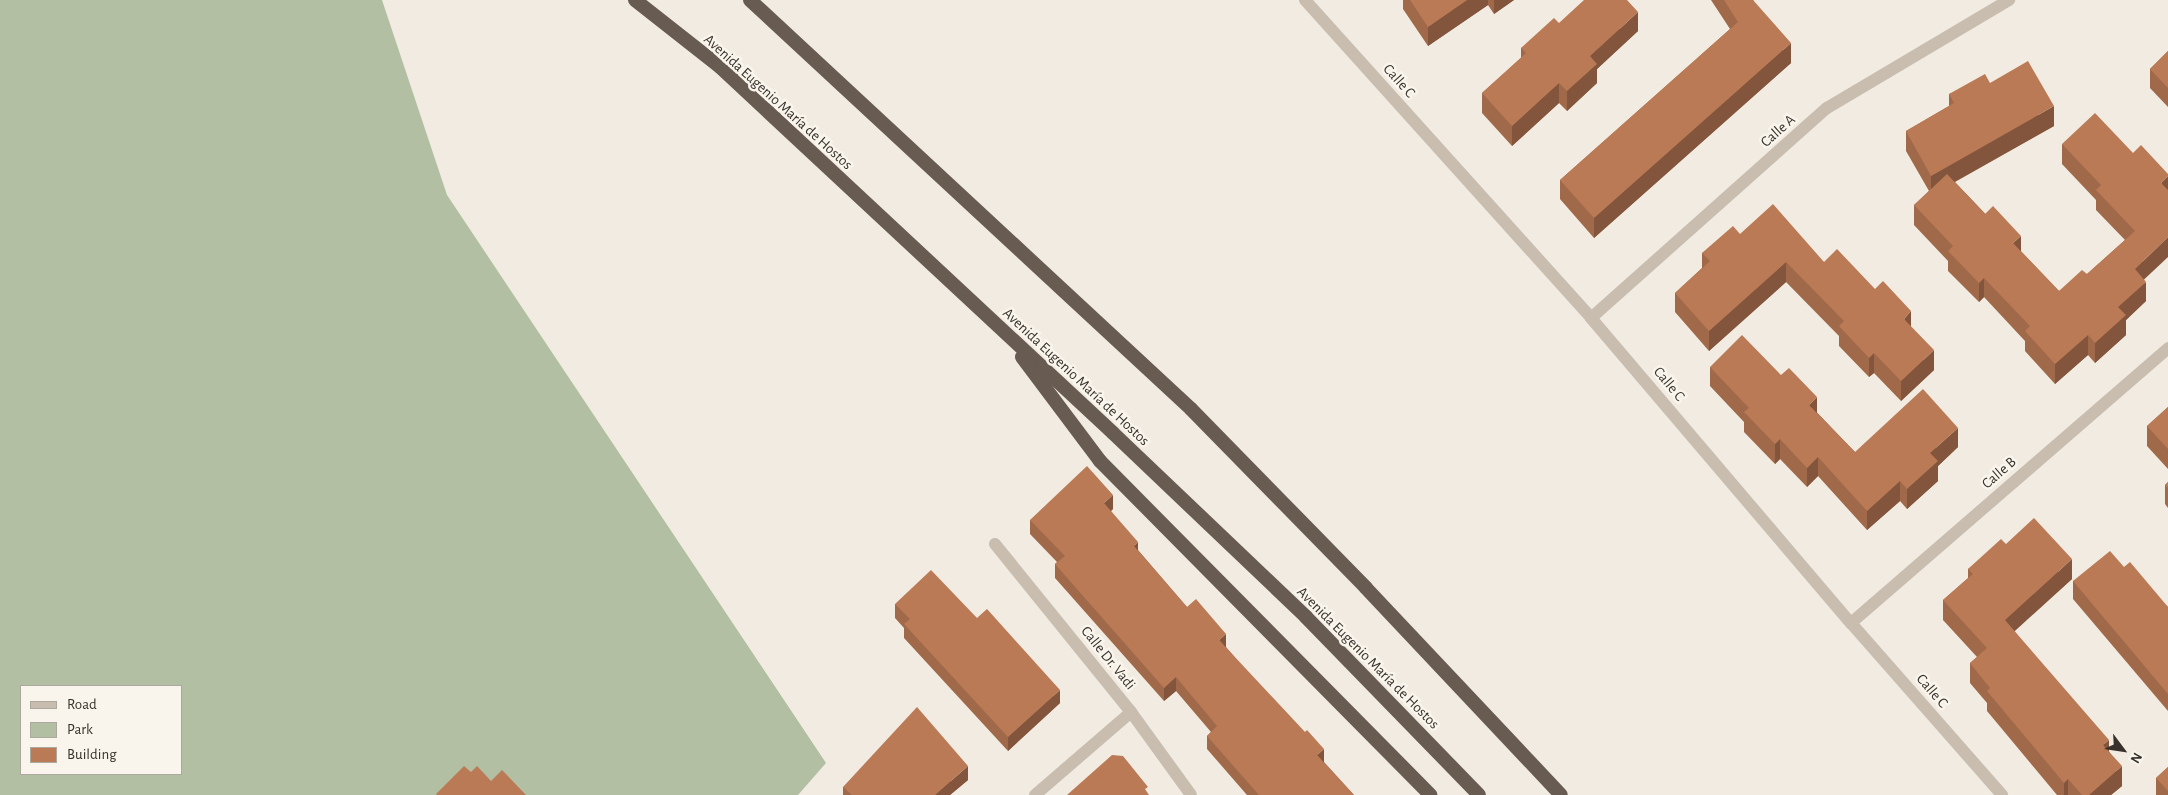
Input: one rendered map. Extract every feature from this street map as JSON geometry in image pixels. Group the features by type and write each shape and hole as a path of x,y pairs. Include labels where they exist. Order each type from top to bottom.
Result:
{"highway":[{"name":"Avenida Eugenio María de Hostos","path":"635,0 720,67 1114,433 1306,617 1479,795"},
{"path":"750,0 1191,409 1366,588 1561,795"},
{"path":"1002,330 1100,461 1431,795"}],"street":[{"name":"Calle C","path":"1305,0 1591,318 1851,623 2002,795"},
{"name":"Calle A","path":"1591,318 1827,108 2010,0"},
{"name":"Calle B","path":"1851,623 2168,348"},
{"name":"Calle Dr. Vadi","path":"995,544 1131,712 1191,795"},
{"path":"1035,795 1131,712"}],"green space":[{"path":"0,0 382,0 447,195 826,763 798,795 0,795"}],"building":[{"path":"1410,0 1467,0 1428,27"},
{"path":"1584,0 1627,0 1638,12 1590,56 1597,64 1567,91 1559,83 1512,126 1482,93 1526,53 1521,48 1554,18 1559,23"},
{"path":"1724,0 1753,0 1791,43 1594,218 1560,180 1738,22"},
{"path":"2168,51 2168,88 2150,69"},
{"path":"2028,61 2054,106 1931,176 1906,131 1954,103 1949,94 1985,74 1990,83"},
{"path":"2095,113 2133,153 2141,145 2168,174 2161,183 2168,190 2168,237 2135,269 2146,282 2118,307 2126,315 2095,343 2088,335 2055,364 2025,331 2030,326 1984,278 1979,283 1948,251 1953,246 1914,205 1947,174 1985,214 1993,206 2021,236 2013,243 2059,291 2082,270 2087,274 2135,231 2096,190 2101,185 2062,144"},
{"path":"1773,204 1824,262 1837,249 1875,289 1883,281 1911,311 1904,319 1934,350 1901,381 1874,353 1869,358 1839,326 1844,321 1786,262 1709,331 1675,293 1710,261 1702,253 1733,226 1740,234"},
{"path":"1742,335 1781,375 1789,368 1817,397 1809,405 1855,452 1923,389 1958,428 1930,453 1938,461 1907,489 1900,481 1867,511 1818,457 1807,468 1780,439 1775,444 1744,412 1749,408 1710,367"},
{"path":"2168,407 2168,449 2147,426"},
{"path":"1087,466 1113,495 1104,503 1138,542 1134,546 1187,607 1196,599 1226,634 1219,640 1305,732 1307,730 1324,749 1317,755 1354,795 1259,795 1207,736 1217,726 1176,677 1164,688 1055,564 1065,556 1030,520"},
{"path":"2034,518 2072,559 2005,620 2109,740 2103,745 2122,766 2089,795 2082,795 2068,779 2064,783 1987,691 1990,688 1970,663 1987,648 1943,600 1973,574 1968,569 2001,539 2006,544"},
{"path":"2110,551 2124,567 2130,562 2168,607 2168,694 2073,581"},
{"path":"931,570 977,618 987,609 1060,690 1008,737 904,624 910,619 895,604"},
{"path":"917,707 968,766 935,795 852,795 843,787"},
{"path":"1112,755 1123,756 1148,787 1145,789 1149,795 1067,795"},
{"path":"464,766 471,772 477,766 491,781 502,770 526,795 437,795"},
{"path":"2168,767 2168,791 2156,778"}]}
